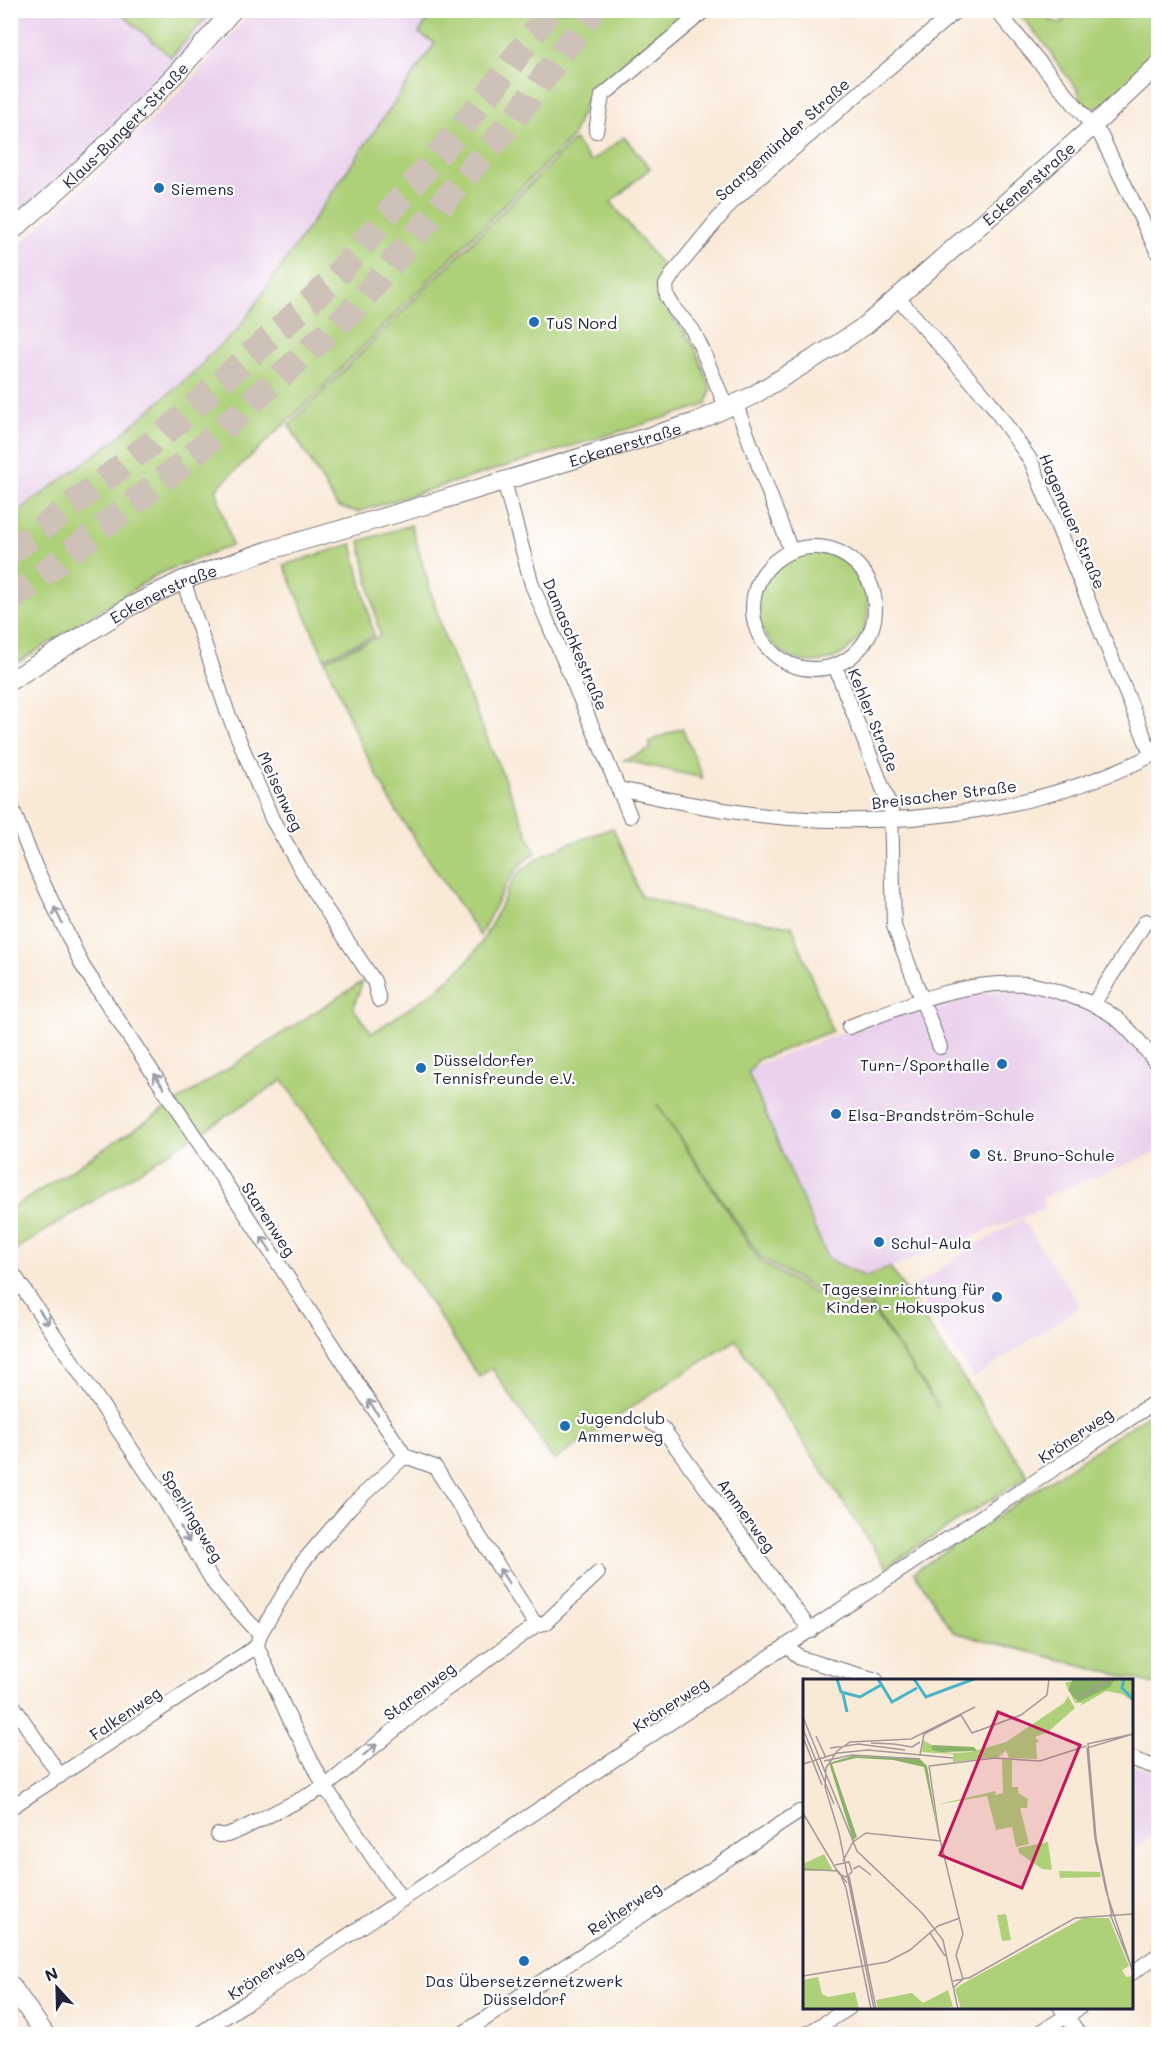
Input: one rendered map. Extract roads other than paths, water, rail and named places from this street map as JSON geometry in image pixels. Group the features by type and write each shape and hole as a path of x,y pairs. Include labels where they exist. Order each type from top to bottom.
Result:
{"street":[{"name":"Klaus-Bungert-Straße","path":"10,233 106,145 233,10"},
{"path":"596,131 602,96 705,10"},
{"name":"Saargemünder Straße","path":"731,407 697,338 667,296 666,285 674,272 732,202 957,10"},
{"path":"996,10 1101,136 1158,253"},
{"name":"Eckenerstraße","path":"10,681 131,606 183,580 293,543 686,425 731,407 866,325 1092,127 1158,65"},
{"name":"Hagenauer Straße","path":"898,298 990,402 1031,461 1155,754"},
{"path":"731,407 791,550"},
{"name":"Damaschkestraße","path":"504,481 532,585 630,816"},
{"name":"Kehler Straße","path":"808,546 826,548 843,554 857,564 868,578 874,595 875,612 872,630 863,645 850,658 834,666 816,669 797,667 779,659 765,646 756,630 752,611 754,592 762,574 775,560 791,550 808,546"},
{"name":"Meisenweg","path":"183,580 227,711 272,819 315,893 374,981 379,1000"},
{"name":"Kehler Straße","path":"834,666 891,809 894,926 939,1047"},
{"name":"Breisacher Straße","path":"619,789 700,806 761,815 829,820 890,820 960,812 1024,801 1095,779 1155,754"},
{"name":"Starenweg","path":"10,803 35,866 82,965 405,1456"},
{"path":"1094,1004 1146,921"},
{"path":"849,1027 921,999 981,987 1028,984 1094,1004 1115,1017 1134,1035 1158,1066"},
{"name":"Sperlingsweg","path":"10,1269 158,1489 215,1585 259,1640 289,1718 324,1787 402,1900"},
{"name":"Krönerweg","path":"199,2034 1158,1400"},
{"name":"Ammerweg","path":"652,1423 663,1429 811,1631"},
{"path":"405,1456 435,1467 536,1625"},
{"name":"Falkenweg","path":"10,1808 259,1640 302,1563 351,1506 405,1456"},
{"name":"Starenweg","path":"324,1787 427,1703 536,1625 545,1623 598,1573"},
{"path":"788,1646 800,1658 873,1679"},
{"path":"10,1701 60,1776"},
{"path":"1133,1760 1158,1768"},
{"path":"218,1835 227,1835 242,1829 324,1787"},
{"name":"Reiherweg","path":"462,2034 799,1812 803,1812"},
{"path":"1133,1972 1158,1955"},
{"path":"10,1984 45,2034"},
{"path":"807,2034 846,2009"},
{"path":"1038,2034 1064,2012 1079,2034"},
{"path":"826,2022 834,2034"}],"tunnel":[{"path":"10,553 167,431 329,284 489,94 550,10"},
{"path":"10,600 189,459 351,312 517,115 593,10"}],"place":[{"name":"Siemens","path":"159,188"},
{"name":"TuS Nord","path":"534,322"},
{"name":"Turn-/Sporthalle","path":"1002,1064"},
{"name":"Düsseldorfer Tennisfreunde e.V.","path":"421,1068"},
{"name":"Elsa-Brandström-Schule","path":"836,1114"},
{"name":"St. Bruno-Schule","path":"975,1154"},
{"name":"Schul-Aula","path":"879,1242"},
{"name":"Tageseinrichtung für Kinder - Hokuspokus","path":"997,1297"},
{"name":"Jugendclub Ammerweg","path":"565,1426"},
{"name":"Das Übersetzernetzwerk Düsseldorf","path":"524,1961"}]}
